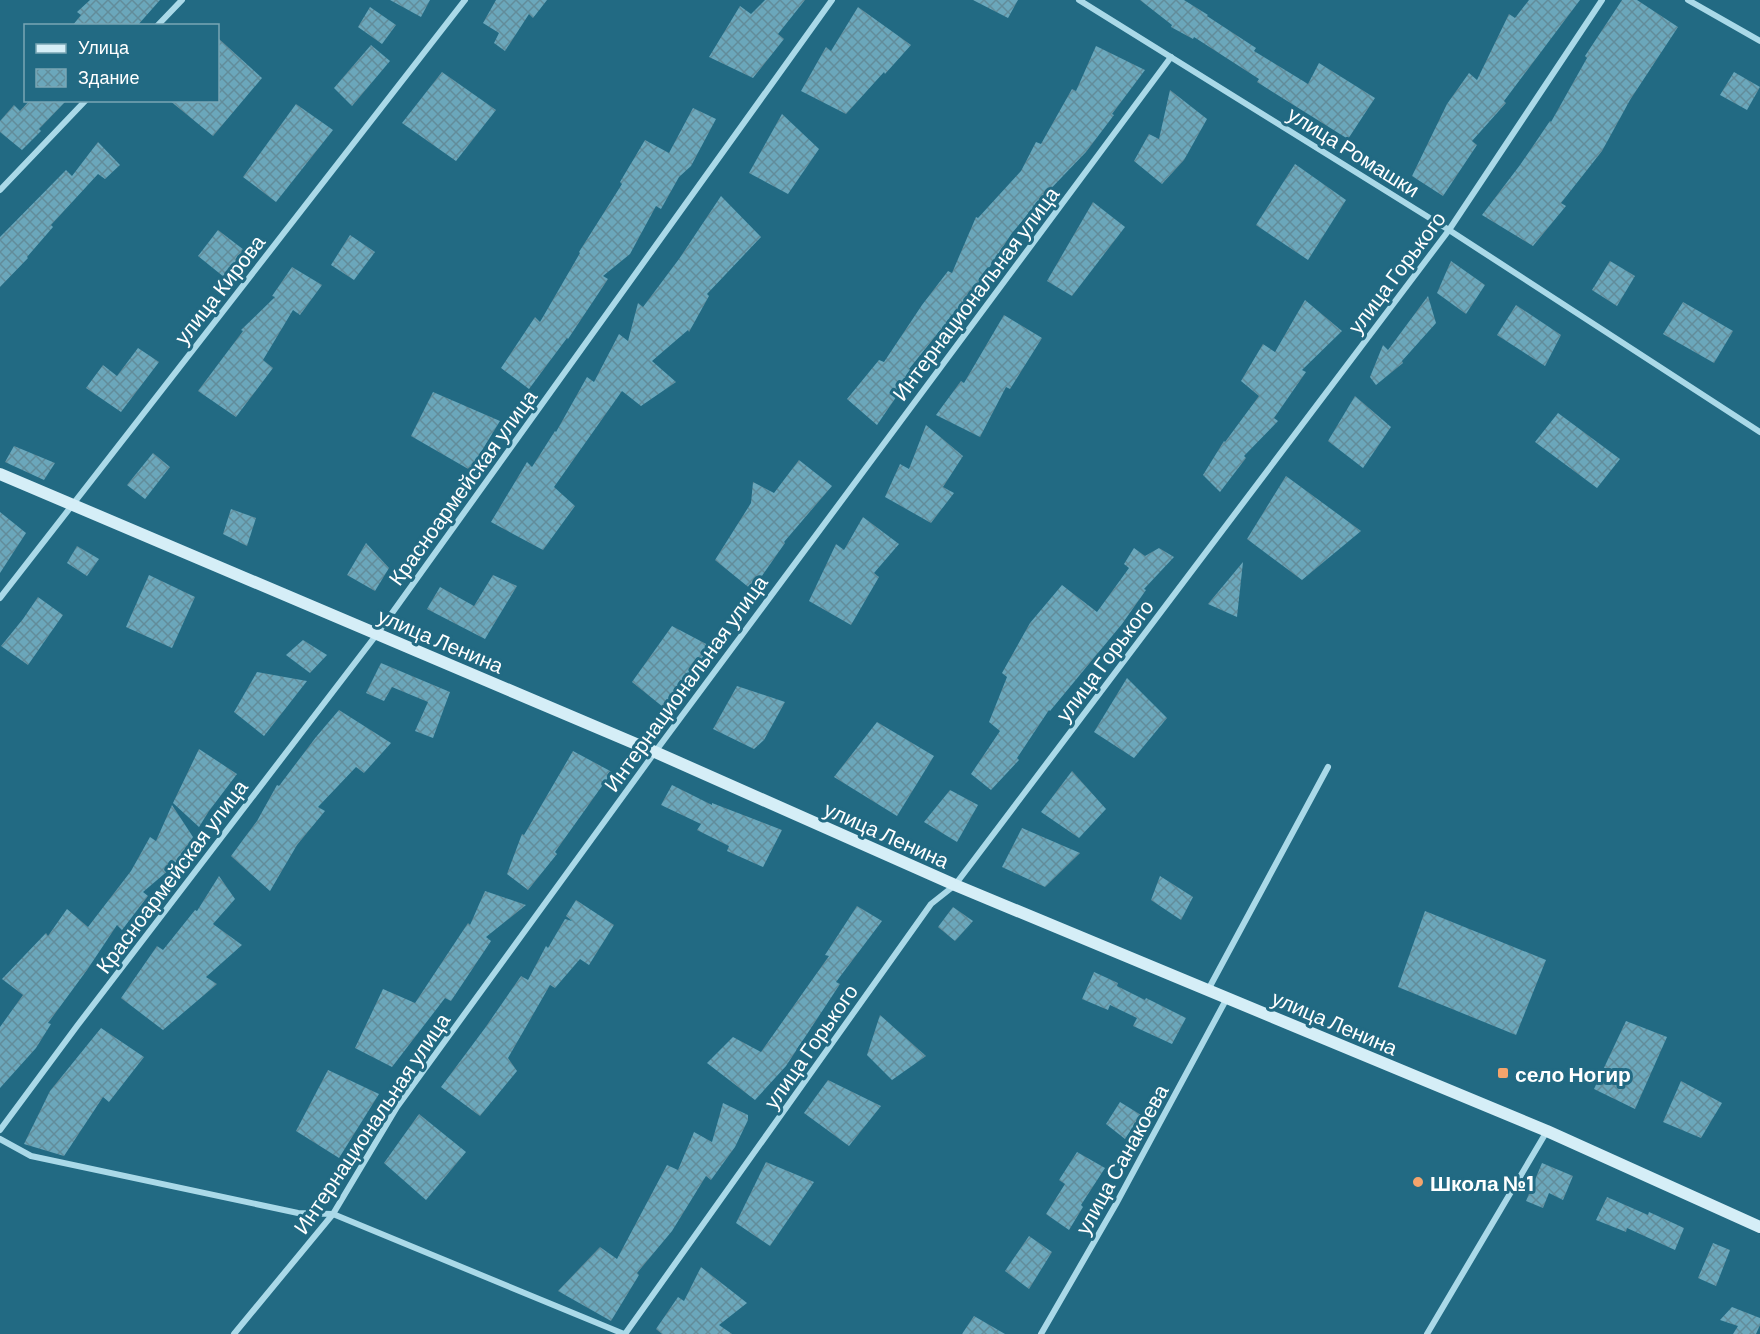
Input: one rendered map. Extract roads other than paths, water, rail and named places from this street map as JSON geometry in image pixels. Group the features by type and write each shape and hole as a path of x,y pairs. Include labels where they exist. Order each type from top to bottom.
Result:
{"street":[{"path":"159,24 182,0"},
{"name":"улица Кирова","path":"0,598 465,0"},
{"name":"Красноармейская улица","path":"0,1130 377,634 832,0"},
{"name":"улица Ромашки","path":"1079,0 1449,230 1760,432"},
{"name":"улица Горького","path":"625,1334 931,904 955,885 1449,230 1602,0"},
{"path":"1688,0 1760,41"},
{"name":"Интернациональная улица","path":"234,1334 333,1214 397,1107 655,752 1171,57"},
{"path":"0,190 84,102"},
{"name":"улица Ленина","path":"0,474 655,752 955,885 1547,1131 1760,1227"},
{"path":"1208,990 1328,767"},
{"name":"улица Санакоева","path":"1041,1334 1116,1204 1227,998"},
{"path":"1427,1334 1547,1131"},
{"path":"0,1139 31,1156 298,1214 333,1214 625,1334"}],"place":[{"name":"село Ногир","path":"1503,1073"},
{"name":"Школа №1","path":"1418,1182"}]}
